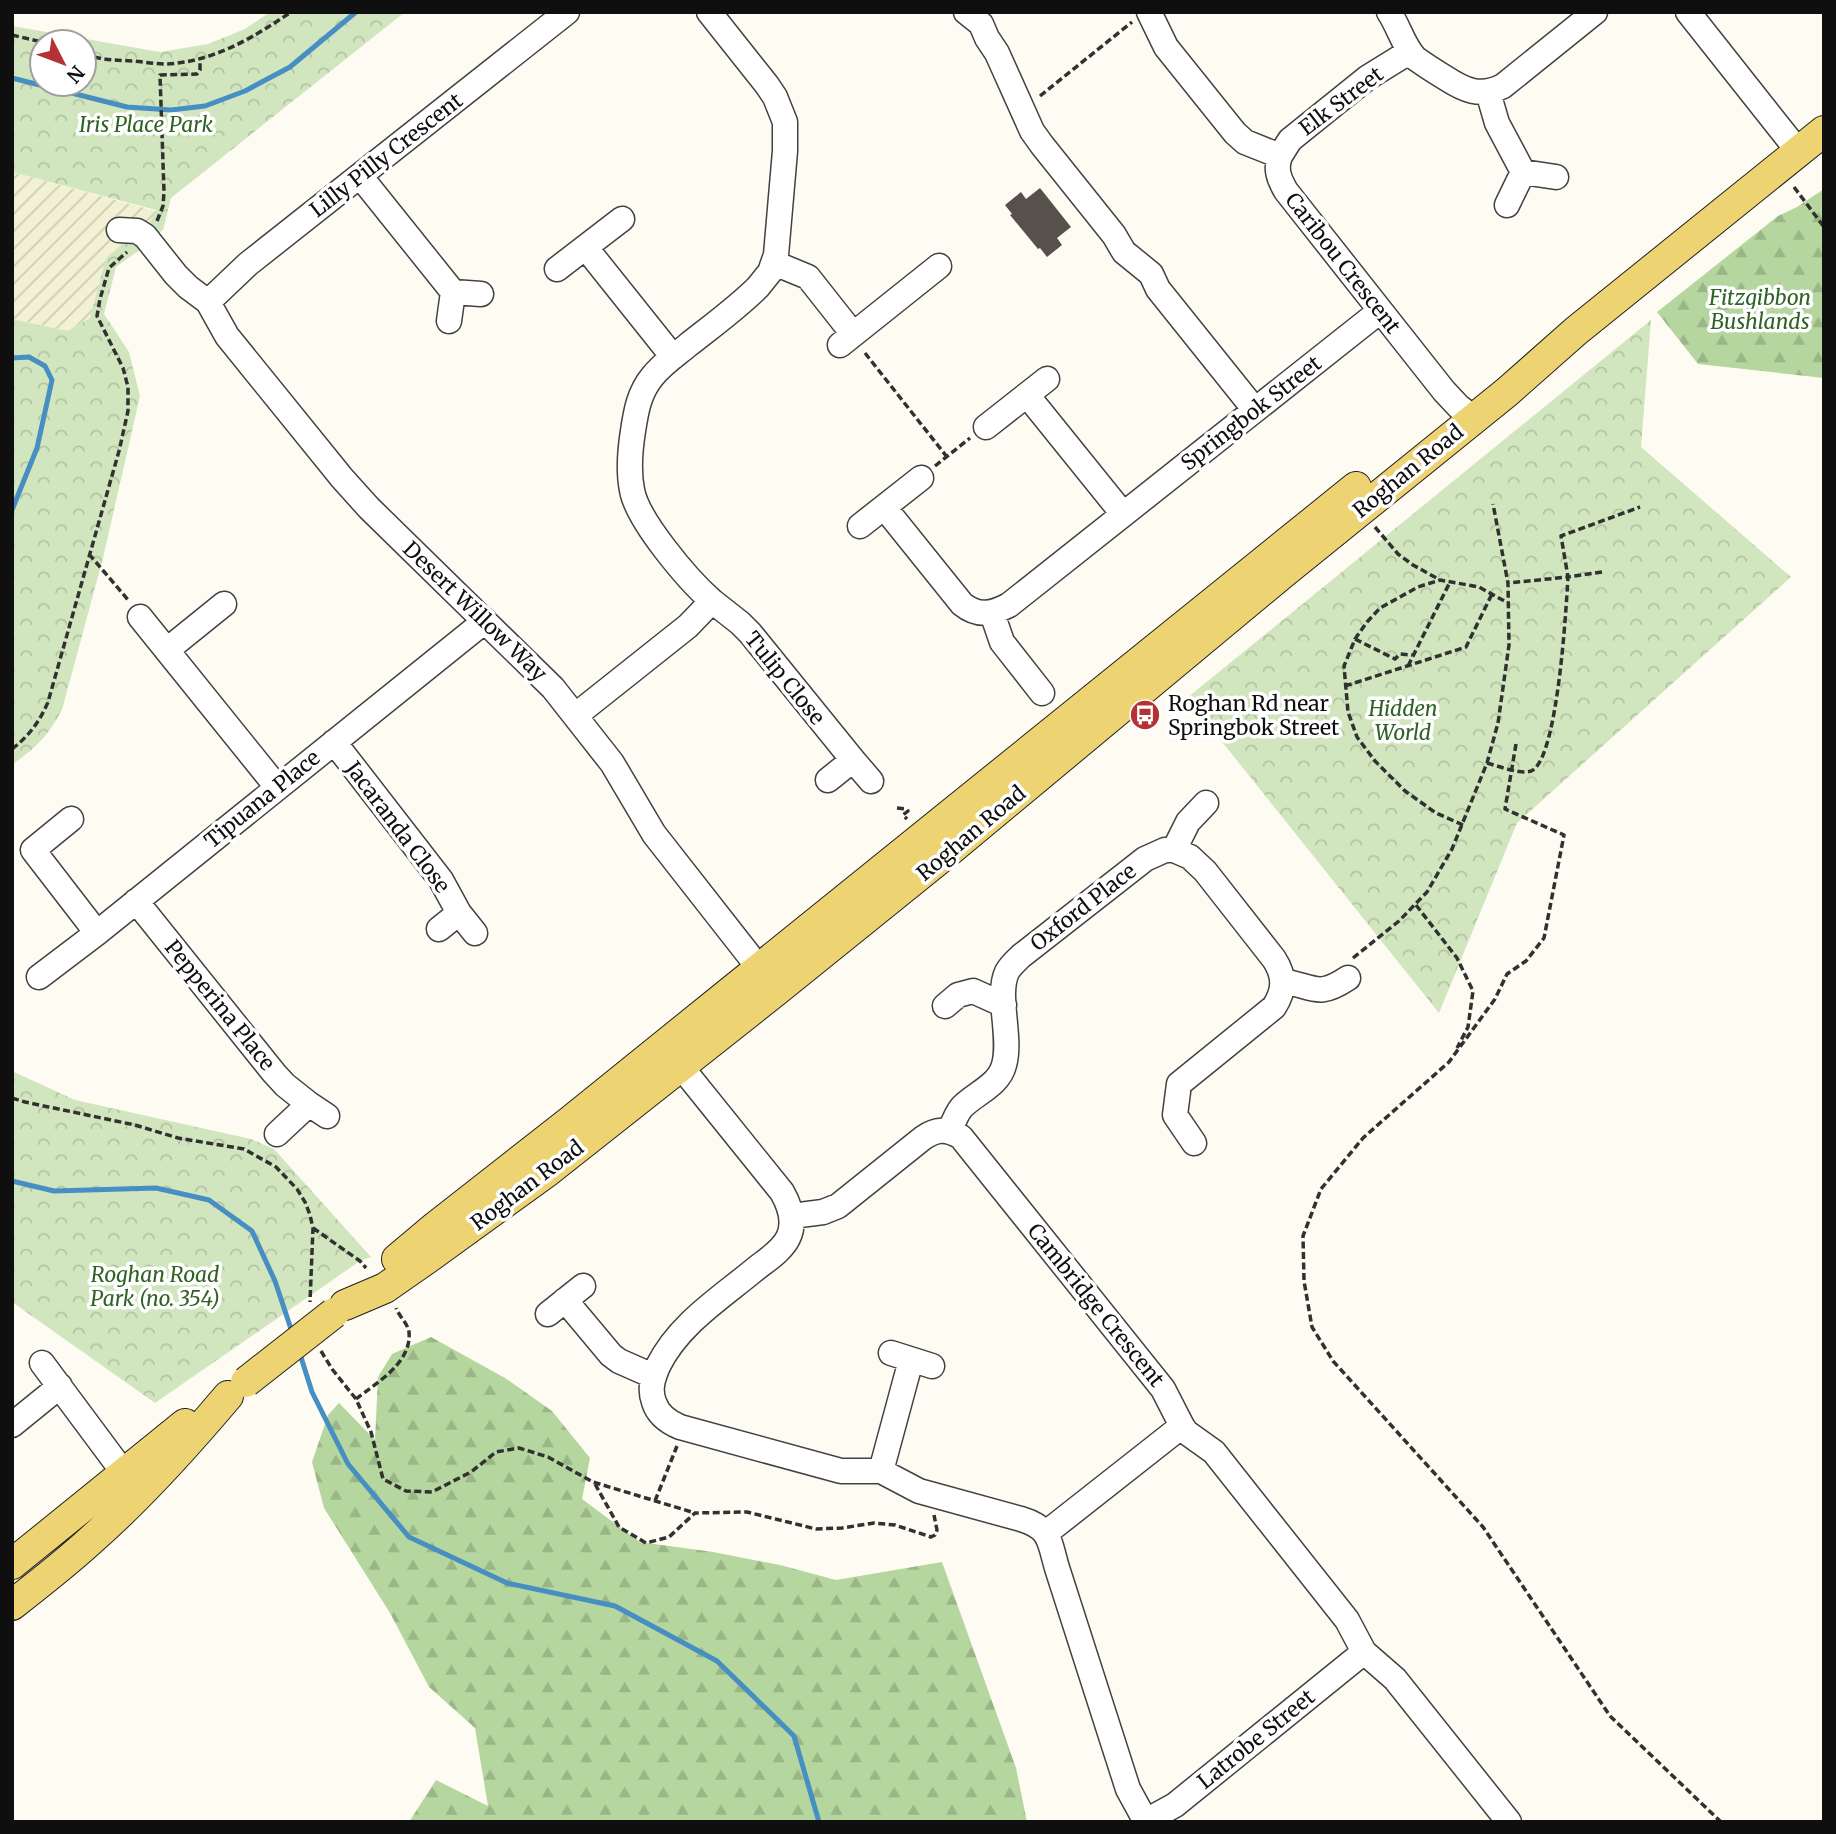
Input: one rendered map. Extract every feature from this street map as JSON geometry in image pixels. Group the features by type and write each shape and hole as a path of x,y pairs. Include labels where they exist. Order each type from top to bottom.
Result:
{"main road":[{"name":"Roghan Road","path":"12,1564 132,1484 189,1442 237,1389 339,1309 435,1227 569,1122 672,1056 768,979 1303,529 1466,412 1495,377 1576,331 1824,131"},
{"name":"Roghan Road","path":"12,1605 92,1540 132,1484"}],"street":[{"name":"Lilly Pilly Crescent","path":"208,302 248,264 567,12"},
{"path":"576,715 688,626 712,601 691,581 645,520 632,491 630,471 635,414 639,398 653,376 750,295 765,279 774,263 785,163 785,122 767,85 709,12"},
{"path":"967,12 981,24 1032,131 1042,145 1114,235 1121,248 1151,274 1158,289 1255,410"},
{"path":"1389,12 1409,52 1425,66 1471,92 1488,92 1503,86 1595,12"},
{"path":"1688,12 1788,158"},
{"path":"1143,15 1235,134 1245,142 1280,156"},
{"name":"Elk Street","path":"1280,156 1290,139 1367,78 1409,52"},
{"path":"1488,92 1497,123 1523,172"},
{"name":"Caribou Crescent","path":"1280,156 1277,169 1286,191 1380,311 1466,412"},
{"path":"1523,172 1556,177"},
{"path":"1507,205 1523,172"},
{"path":"360,176 453,292 449,321"},
{"path":"557,270 622,219"},
{"path":"119,230 137,231 150,241"},
{"name":"Desert Willow Way","path":"150,241 181,281 208,302 228,336 369,508 554,688 612,763 654,834 768,979"},
{"path":"586,248 673,357"},
{"path":"774,263 808,276 847,339 939,266"},
{"path":"453,292 481,294"},
{"name":"Springbok Street","path":"992,613 1009,605 1380,311"},
{"path":"986,427 1047,379"},
{"path":"1027,395 1123,514"},
{"path":"860,526 921,478"},
{"path":"884,507 961,604 975,612 992,613 1002,642 1042,693"},
{"name":"Tulip Close","path":"712,601 750,634 871,781"},
{"path":"167,650 224,604"},
{"path":"140,617 277,787"},
{"name":"Tipuana Place","path":"39,977 485,621"},
{"name":"Jacaranda Close","path":"334,742 441,880 459,913 475,933"},
{"path":"828,780 853,760"},
{"path":"1194,1143 1175,1115 1179,1084 1274,1007 1283,981 1274,959 1205,871 1190,857 1174,850 1188,822 1206,803"},
{"path":"71,818 33,850 97,933"},
{"name":"Oxford Place","path":"950,1132 962,1107 992,1083 1003,1069 1007,1048 1004,980 1014,962 1145,859 1154,853 1174,850"},
{"name":"Pepperina Place","path":"136,901 274,1073 285,1085 318,1110 277,1134"},
{"name":"Jacaranda Close","path":"439,929 459,913"},
{"path":"1283,981 1323,990 1335,987 1348,971"},
{"path":"945,1006 958,995 972,990 1004,1005"},
{"path":"672,1056 782,1192 792,1216 790,1233 781,1249 688,1325 669,1347 653,1376 652,1397 655,1406 672,1424 841,1471 881,1471 912,1489 1036,1524 1046,1533 1052,1546 1128,1789 1146,1822"},
{"path":"792,1216 823,1212 838,1206 928,1135 941,1130 950,1132"},
{"name":"Cambridge Crescent","path":"950,1132 966,1142 1163,1389 1186,1432 1214,1452 1347,1620 1364,1652 1395,1679 1509,1822"},
{"path":"566,1300 611,1355 653,1376"},
{"path":"881,1471 911,1360"},
{"path":"42,1363 132,1484"},
{"path":"12,1424 60,1386"},
{"path":"1046,1533 1182,1426"},
{"name":"Latrobe Street","path":"1146,1822 1175,1805 1364,1652"}],"path":[{"path":"98,58 166,64 217,54 256,36 291,12"},
{"path":"1023,110 1143,15"},
{"path":"12,749 31,732 48,702 128,411 128,387 123,368 97,316 109,268 150,241 163,206 160,75 197,74 200,70 200,58"},
{"path":"1788,158 1824,227"},
{"path":"847,339 856,342 947,457"},
{"path":"921,478 986,427"},
{"path":"1348,971 1427,892 1452,849 1487,763 1503,691 1509,645 1508,583 1493,504"},
{"path":"1487,763 1524,773 1532,771 1538,765 1545,751 1562,662 1568,577 1560,536 1640,507"},
{"path":"1378,531 1406,560 1440,580 1479,587 1508,603"},
{"path":"89,554 133,605 140,617"},
{"path":"1508,583 1602,572"},
{"path":"1440,580 1418,587 1380,608 1367,622 1355,639 1344,666 1345,686 1348,712 1357,737 1375,761 1405,791 1436,813 1462,825"},
{"path":"1408,666 1450,582"},
{"path":"1345,686 1465,647 1492,594"},
{"path":"1355,639 1395,659 1400,654 1413,655"},
{"path":"1516,744 1505,809 1564,835 1544,938 1526,961 1507,974 1495,999 1449,1062 1363,1138 1321,1189 1303,1236 1304,1282 1311,1327 1333,1361 1483,1527 1610,1716 1721,1822"},
{"path":"897,808 908,811 903,815 913,826"},
{"path":"1415,905 1457,958 1473,990 1468,1027 1449,1062"},
{"path":"313,1228 366,1268"},
{"path":"356,1399 403,1357 408,1345 409,1330 399,1315"},
{"path":"655,1501 677,1446"},
{"path":"695,1513 669,1537 646,1543 619,1527 593,1482 695,1513 747,1512 816,1529 874,1523 895,1525 931,1537 937,1530 934,1512 938,1496"}],"green space":[{"name":"Iris Place Park","path":"270,12 405,12 171,198 163,230 157,235 149,224 156,210 12,172 12,26 28,29 28,98 98,98 98,41 160,52 208,44 245,29"},
{"path":"12,172 156,211 149,224 107,258 90,318 68,331 12,319"},
{"name":"Fitzgibbon Bushlands","path":"1824,189 1824,378 1698,364 1657,312 1778,216"},
{"path":"135,234 145,246 116,267 104,314 129,352 140,396 103,558 62,710 41,741 12,765 12,319 68,331 90,318 106,258"},
{"name":"Hidden World","path":"1651,320 1641,447 1791,577 1517,823 1439,1013 1187,698"},
{"name":"Roghan Road Park (no. 354)","path":"12,1071 75,1100 251,1139 274,1149 371,1257 360,1261 155,1403 12,1302"},
{"path":"431,1337 505,1378 552,1411 590,1458 582,1499 640,1542 713,1552 780,1565 836,1580 942,1562 1016,1768 1027,1822 409,1822 436,1780 488,1806 475,1728 429,1687 390,1613 324,1508 312,1462 328,1415 339,1403 375,1440 378,1377 392,1354"}],"building":[{"path":"1040,188 1071,227 1057,238 1062,245 1047,257 1010,215 1012,214 1005,205 1021,192 1026,199"}],"waterway":[{"path":"12,78 127,107 171,110 205,106 245,91 290,67 356,12"},
{"path":"12,358 29,357 45,366 52,380 37,448 12,510"},
{"path":"12,1181 54,1191 156,1188 209,1200 252,1231 275,1281 292,1332"},
{"path":"299,1351 312,1392 348,1464 409,1537 507,1583 615,1606 717,1661 794,1736 819,1822"}],"place":[{"name":"Roghan Rd near Springbok Street","path":"1145,715"}]}
